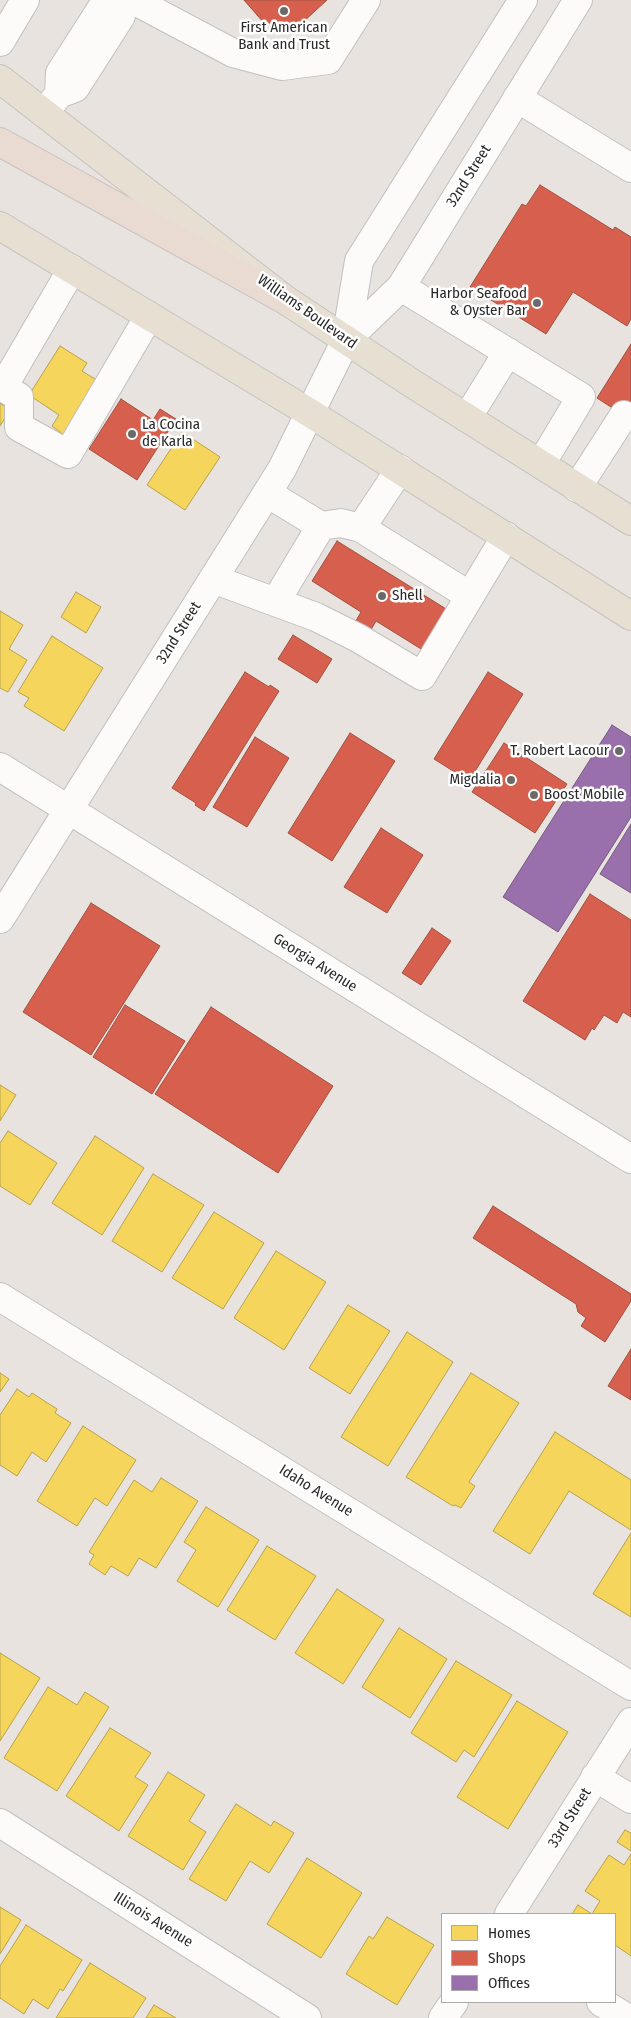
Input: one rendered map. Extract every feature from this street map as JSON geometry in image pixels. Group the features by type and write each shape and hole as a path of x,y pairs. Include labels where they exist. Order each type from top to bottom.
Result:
{"highway":[{"path":"0,142 287,301"}],"main road":[{"name":"Williams Boulevard","path":"0,79 51,103 287,301 467,418 631,521"},
{"path":"0,226 310,413 631,616"}],"street":[{"path":"0,42 25,0"},
{"path":"51,103 60,73 101,8 112,0"},
{"path":"51,103 75,88 122,16 120,0"},
{"path":"133,0 233,53 282,66 328,60 366,0"},
{"name":"32nd Street","path":"0,919 282,469 346,340 359,261 523,0"},
{"name":"32nd Street","path":"346,340 401,287 578,0"},
{"path":"518,98 631,168"},
{"path":"72,269 2,387 19,397 19,427 68,454 149,316"},
{"path":"401,287 581,397 541,464"},
{"path":"467,418 508,352"},
{"path":"577,488 624,415"},
{"path":"361,528 400,469"},
{"path":"267,493 321,526 341,523 361,528 470,596"},
{"path":"276,601 321,526"},
{"path":"213,579 316,617 358,638 422,676 506,536"},
{"name":"Georgia Avenue","path":"0,767 631,1159"},
{"name":"Idaho Avenue","path":"0,1297 631,1686"},
{"name":"33rd Street","path":"510,1913 595,1777 630,1727"},
{"path":"595,1777 631,1799"},
{"name":"Illinois Avenue","path":"0,1823 307,2018"},
{"path":"444,2018 453,2003"},
{"path":"603,2003 627,2018"}],"building: Homes":[{"path":"60,346 87,363 82,371 100,382 64,435 52,426 59,415 29,395"},
{"path":"0,403 10,410 0,426"},
{"path":"182,432 220,457 185,510 147,485"},
{"path":"76,592 101,607 86,633 61,617"},
{"path":"0,611 23,625 9,649 27,660 8,692 0,688"},
{"path":"52,636 103,668 64,731 24,706 29,698 18,692"},
{"path":"0,1085 16,1095 0,1121"},
{"path":"8,1131 57,1163 30,1205 0,1186 0,1143"},
{"path":"95,1136 144,1168 102,1235 52,1203"},
{"path":"153,1174 204,1205 162,1272 112,1241"},
{"path":"214,1212 264,1243 223,1309 172,1278"},
{"path":"276,1251 326,1282 284,1350 234,1318"},
{"path":"348,1305 390,1331 350,1394 309,1368"},
{"path":"407,1332 453,1362 388,1466 341,1437"},
{"path":"0,1373 9,1379 0,1392"},
{"path":"471,1373 519,1403 469,1482 475,1486 461,1508 453,1506 406,1477"},
{"path":"17,1389 29,1397 32,1393 57,1409 55,1413 71,1423 46,1462 32,1452 17,1476 0,1465 0,1415"},
{"path":"83,1426 136,1460 107,1506 95,1498 77,1526 37,1501"},
{"path":"555,1432 631,1480 631,1530 569,1491 530,1554 493,1531"},
{"path":"161,1478 198,1501 156,1568 139,1558 128,1576 111,1566 105,1575 89,1564 94,1555 89,1552 134,1480 152,1492"},
{"path":"206,1507 259,1540 218,1607 177,1581 196,1550 184,1542"},
{"path":"631,1533 631,1617 593,1594"},
{"path":"267,1546 316,1576 275,1640 227,1610"},
{"path":"337,1589 384,1620 343,1684 295,1653"},
{"path":"399,1628 447,1659 410,1718 362,1687"},
{"path":"0,1653 40,1678 0,1741"},
{"path":"456,1661 512,1695 474,1757 464,1750 456,1762 411,1733"},
{"path":"48,1687 77,1705 85,1692 109,1707 57,1791 4,1758"},
{"path":"517,1701 568,1732 508,1829 457,1797"},
{"path":"110,1728 151,1753 135,1777 148,1785 119,1831 66,1796"},
{"path":"168,1772 205,1795 189,1821 206,1832 183,1870 128,1836"},
{"path":"236,1804 271,1826 274,1821 294,1833 269,1873 250,1861 226,1901 189,1879"},
{"path":"625,1830 631,1833 631,1851 617,1842"},
{"path":"631,1854 631,1956 616,1946 616,1913 593,1913 600,1901 585,1891 609,1855 624,1865"},
{"path":"307,1858 362,1893 321,1958 267,1924"},
{"path":"578,1905 590,1913 573,1913"},
{"path":"0,1907 21,1920 0,1954"},
{"path":"387,1917 434,1945 397,2005 346,1974 369,1936 373,1939"},
{"path":"26,1925 82,1960 63,1991 60,1989 48,2009 33,1999 24,2014 0,1998 0,1966"},
{"path":"90,1963 146,1998 133,2018 56,2018"},
{"path":"154,2005 176,2018 146,2018"}],"building: Shops":[{"name":"First American Bank and Trust","path":"244,0 327,0 302,23 264,23"},
{"path":"540,185 613,230 615,227 631,237 631,319 627,326 573,292 546,334 470,287 522,204 526,206"},
{"path":"631,344 631,420 597,398"},
{"name":"La Cocina de Karla","path":"121,399 153,420 160,409 176,419 137,480 89,449"},
{"path":"337,541 451,612 426,652 376,621 365,640 350,631 361,612 312,581"},
{"path":"293,635 332,659 317,683 278,659"},
{"path":"245,672 279,691 204,811 195,805 196,803 172,788"},
{"path":"488,672 523,694 469,781 434,759"},
{"path":"350,733 395,761 332,861 288,833"},
{"path":"255,737 289,758 247,827 213,807"},
{"path":"504,743 567,784 535,833 472,792"},
{"path":"381,828 423,855 387,913 344,887"},
{"path":"590,894 631,920 631,1017 623,1012 617,1023 604,1015 594,1030 592,1028 585,1040 523,1001"},
{"path":"91,903 160,946 91,1055 23,1012"},
{"path":"432,928 451,941 421,985 402,973"},
{"path":"125,1005 185,1041 152,1094 93,1057"},
{"path":"211,1007 333,1086 278,1173 155,1094"},
{"path":"493,1206 631,1294 631,1301 605,1342 581,1326 586,1318 578,1312 576,1304 473,1238"},
{"path":"631,1349 631,1400 608,1386"}],"building: Offices":[{"path":"612,725 631,737 631,817 558,932 503,897"},
{"path":"631,824 631,893 600,874"}],"place":[{"name":"First American Bank and Trust","path":"284,11"},
{"name":"Harbor Seafood & Oyster Bar","path":"537,303"},
{"name":"La Cocina de Karla","path":"132,434"},
{"name":"Shell","path":"382,596"},
{"name":"T. Robert Lacour","path":"619,751"},
{"name":"Migdalia","path":"511,780"},
{"name":"Boost Mobile","path":"534,795"}]}
